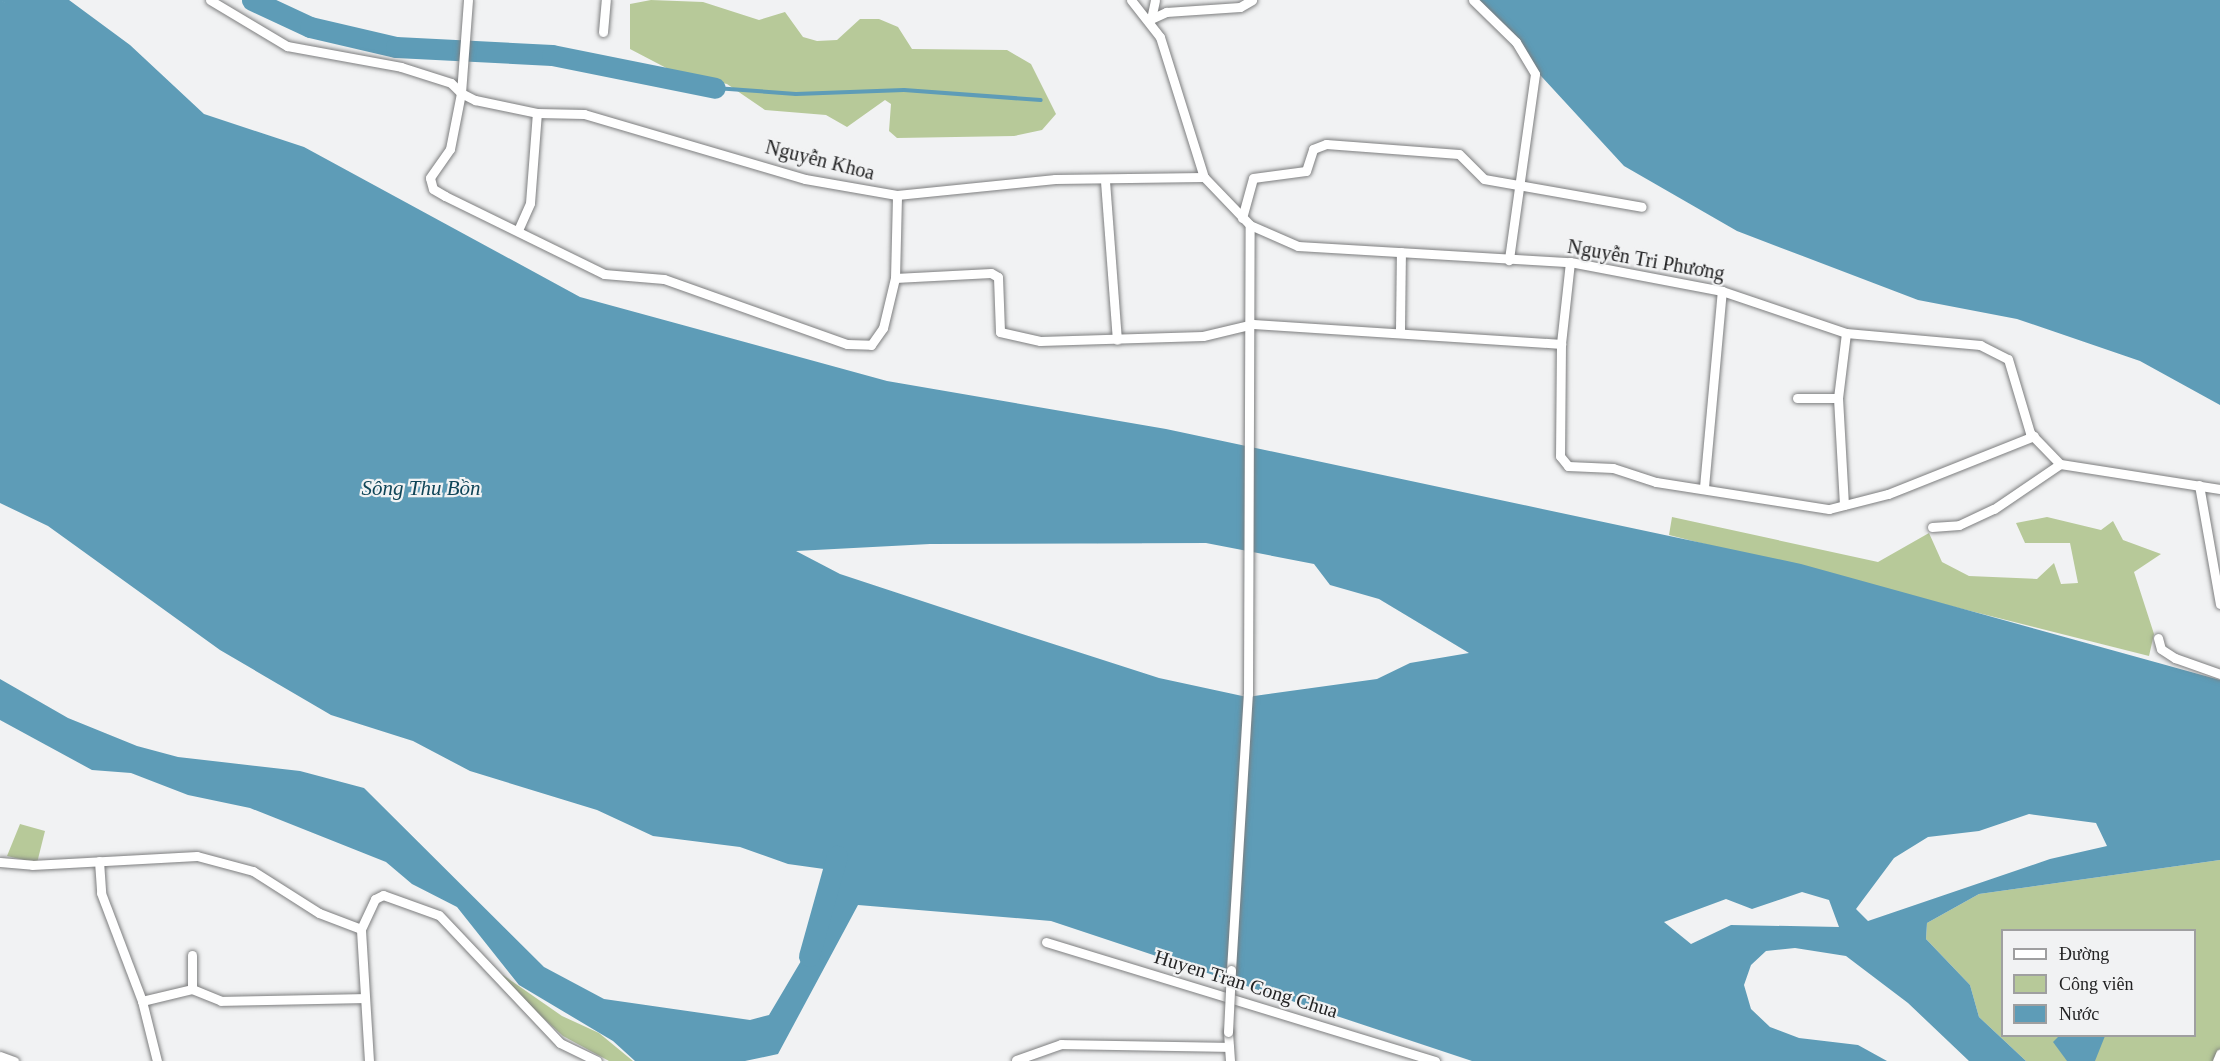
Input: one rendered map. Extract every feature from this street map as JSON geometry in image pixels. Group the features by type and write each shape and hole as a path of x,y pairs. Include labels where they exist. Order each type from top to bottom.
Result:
{"street":[{"name":"Nguyễn Khoa","path":"210,0 287,46 402,67 451,83 461,93 537,113 584,114 805,179 897,195 1055,179 1105,181 1204,177"},
{"path":"468,0 464,69 450,149 434,170 430,186 519,228 604,274 664,279 847,344 871,345 882,334 895,278 897,195"},
{"path":"603,32 606,0"},
{"name":"Nguyễn Tri Phương","path":"1131,0 1151,19 1204,177 1246,221 1298,246 1570,262 1722,291 1846,333 1996,350 2015,370 2034,436 2060,464"},
{"path":"1151,19 1155,0"},
{"path":"1151,19 1166,12 1234,9 1251,0"},
{"path":"1473,0 1508,33 1535,74 1530,134 1516,187 1509,260"},
{"path":"519,228 530,203 537,113"},
{"path":"1230,1061 1228,1032 1248,694 1253,324 1246,221 1253,178 1306,171 1314,149 1322,145 1459,154 1479,178 1516,187 1642,207"},
{"path":"1105,181 1117,340"},
{"path":"1400,329 1401,252"},
{"path":"1570,262 1561,344 1562,464 1613,468 1656,482 1704,487 1823,508 1888,494 2034,436"},
{"path":"895,278 991,273 998,277 997,325 1004,334 1070,343 1203,336 1253,324 1400,329 1561,344"},
{"path":"1704,487 1722,291"},
{"path":"1844,505 1838,398 1846,333"},
{"path":"1797,398 1838,398"},
{"path":"1932,527 1959,525 1994,509 2060,464 2220,489"},
{"path":"2199,485 2220,604"},
{"path":"2158,638 2162,649 2175,658 2220,674"},
{"path":"0,862 99,861 197,856 253,871 319,913 362,929"},
{"path":"99,861 101,894 142,1001 157,1061"},
{"path":"369,1061 363,998 362,929 375,899 383,895 425,906 469,945 560,1043 597,1061"},
{"name":"Huyen Tran Cong Chua","path":"1046,942 1435,1061"},
{"path":"192,955 192,989"},
{"path":"142,1001 192,989 221,1001 363,998"},
{"path":"1016,1060 1061,1044 1228,1047"},
{"path":"2217,1061 2220,1054"},
{"path":"0,1056 14,1061"}],"green space":[{"path":"651,0 703,2 759,20 785,12 803,37 817,41 837,40 860,19 879,19 898,27 912,49 1007,50 1031,64 1056,114 1042,130 1014,136 897,138 889,131 891,104 885,100 847,127 826,115 765,110 727,84 674,72 630,49 630,4"},
{"path":"1672,517 1878,562 1929,533 1942,562 1969,576 2037,579 2054,563 2061,584 2078,583 2070,543 2025,543 2016,523 2047,517 2101,530 2113,521 2123,540 2161,554 2134,572 2154,634 2149,656 1669,535"},
{"path":"20,824 45,831 37,863 7,856"},
{"path":"2220,860 2220,1061 2026,1061 1979,1017 1970,985 1926,939 1927,923 1979,894"},
{"path":"503,975 562,1016 599,1033 633,1061 609,1061 563,1036 497,976"}],"water":[{"name":"Sông Thu Bồn","path":"0,0 69,0 130,45 204,114 304,147 580,297 887,381 1166,429 1801,564 2220,680 2220,860 1979,894 1927,923 1926,939 1970,985 1979,1017 2026,1061 1969,1061 1908,1003 1846,956 1795,948 1766,951 1751,965 1744,985 1751,1009 1770,1027 1799,1038 1858,1045 1887,1061 1472,1061 1051,921 858,905 778,1054 745,1061 635,1061 613,1041 519,985 457,907 412,884 386,862 250,808 188,795 131,773 92,770 0,720 0,679 68,718 137,746 178,757 300,771 364,788 544,967 604,999 750,1020 769,1015 833,907 834,892 824,869 788,864 740,847 653,836 597,810 470,771 413,741 331,715 220,650 48,526 0,503","holes":["1206,543 1314,564 1330,585 1379,599 1469,653 1410,663 1377,679 1247,697 1159,678 1013,631 840,574 796,551 930,544","2029,814 2096,823 2107,846 2050,859 1868,921 1856,909 1894,858 1928,837 1979,831","1802,892 1829,900 1839,927 1731,925 1691,944 1664,922 1726,899 1752,909"]},
{"path":"1471,0 2220,0 2220,405 2140,361 2017,319 1918,300 1737,231 1624,166"},
{"path":"2058,1037 2105,1037 2095,1061 2067,1061 2053,1042"}],"waterway":[{"path":"252,0 310,27 396,47 552,55 715,88"},
{"path":"715,88 796,94 904,90 1041,100"},
{"path":"809,956 837,856"}]}
